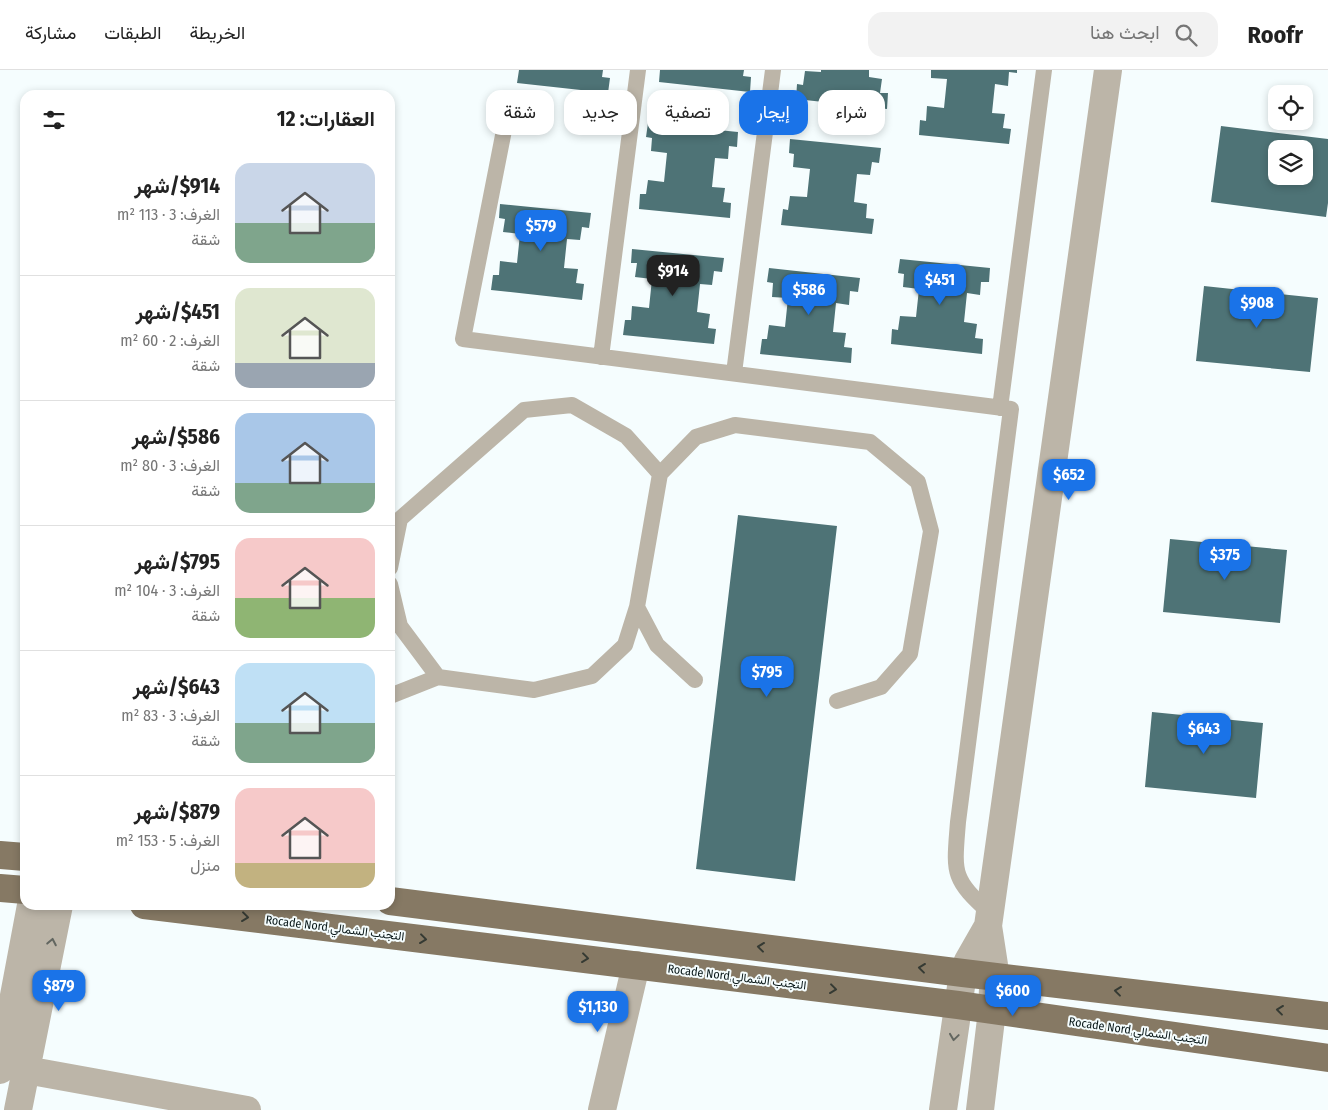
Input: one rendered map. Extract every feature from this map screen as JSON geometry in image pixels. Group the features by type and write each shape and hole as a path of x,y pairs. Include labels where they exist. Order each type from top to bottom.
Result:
{"main road":[{"path":"0,855 20,857"},
{"path":"0,888 20,890"},
{"path":"395,902 963,973 994,975 1328,1016"},
{"name":"Rocade Nord,التجنب الشمالي","path":"185,910 958,1005 1328,1058"}],"street":[{"path":"980,1110 992,1011 994,975 989,920 1108,70"},
{"path":"18,1110 13,1070 29,910"},
{"path":"13,1070 58,910"},
{"path":"943,1110 963,973 989,920"},
{"path":"602,1110 636,965"},
{"path":"13,1070 247,1110"}],"lane":[{"path":"601,357 638,70"},
{"path":"734,374 773,70"},
{"path":"1000,408 1044,70"},
{"path":"503,135 463,339 1011,409 958,822 956,852 958,877 989,920"},
{"path":"395,544 400,519 524,410 572,405 626,436 660,474"},
{"path":"395,694 438,677 534,690 592,676 625,646 637,606 660,474 696,437 735,425 870,442 918,482 931,531 910,654 881,688 838,701"},
{"path":"395,605 400,626 438,677"},
{"path":"637,606 657,645 695,680"}],"building":[{"path":"519,70 603,70 602,77 610,78 608,90 581,90 517,83"},
{"path":"660,70 744,70 743,76 751,77 750,90 739,91 659,82"},
{"path":"821,70 869,70 869,77 882,79 880,90 818,90 818,101 808,100 808,90 797,90 797,84 803,85 805,71 821,72"},
{"path":"931,70 1017,70 1017,73 1009,72 1008,86 995,84 992,113 1005,114 1003,128 1011,129 1009,144 919,135 920,120 926,121 927,106 944,108 947,79 931,78"},
{"path":"885,93 888,93 887,109 885,109"},
{"path":"1221,126 1328,139 1328,203 1326,217 1211,202"},
{"path":"647,130 647,135 729,135 729,131 738,132 737,147 729,146 728,159 715,158 712,187 725,188 723,202 731,203 730,218 639,209 640,194 646,194 648,180 664,182 667,153 651,151 652,138 646,137"},
{"path":"790,139 881,148 879,163 872,162 870,175 857,174 854,202 867,204 866,218 874,219 872,234 781,225 783,209 788,210 790,196 807,197 810,169 793,167 794,154 789,153"},
{"path":"500,204 591,213 589,228 582,227 580,240 567,239 564,268 578,269 576,283 584,284 582,300 491,290 493,275 499,275 500,261 517,263 520,234 503,232 505,219 499,218"},
{"path":"632,249 724,258 722,272 714,271 712,285 700,284 697,312 710,314 708,328 716,329 714,344 623,335 625,320 631,320 632,306 649,308 652,279 635,277 637,263 631,263"},
{"path":"900,259 990,268 989,282 981,282 980,295 967,293 964,322 977,324 975,338 983,339 982,354 891,344 892,329 898,330 900,316 916,317 919,289 903,287 904,274 898,273"},
{"path":"769,268 860,278 858,292 850,291 849,305 836,303 833,332 846,333 844,347 852,348 851,363 760,354 762,339 767,339 769,325 785,327 788,298 772,297 773,283 767,282"},
{"path":"1204,286 1318,298 1310,372 1196,361"},
{"path":"738,515 837,526 795,881 696,869"},
{"path":"1170,539 1287,550 1280,623 1163,612"},
{"path":"1152,712 1263,723 1256,798 1145,787"}]}
